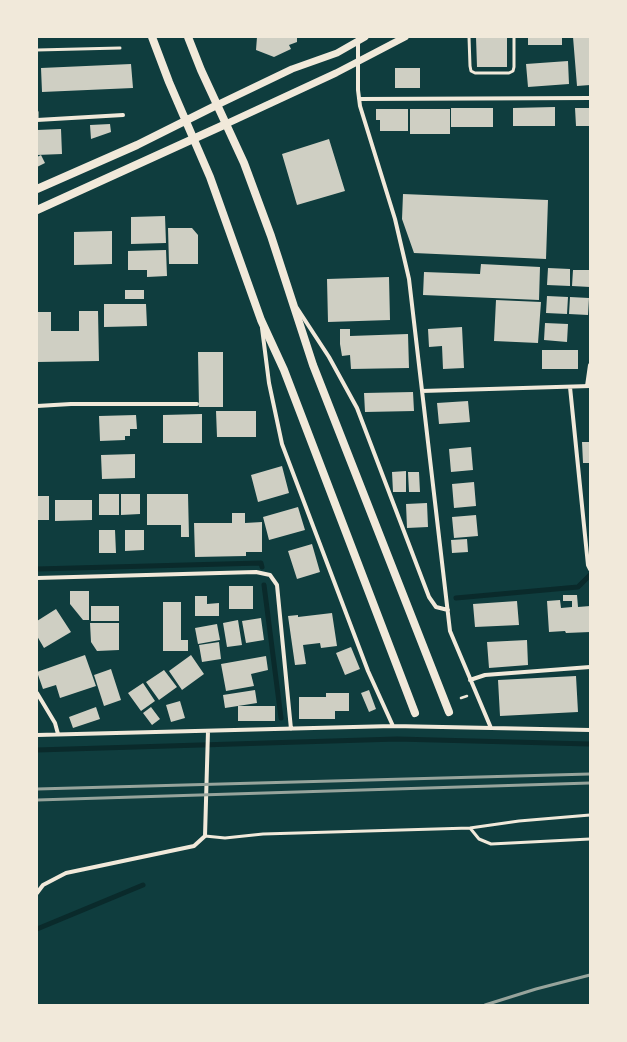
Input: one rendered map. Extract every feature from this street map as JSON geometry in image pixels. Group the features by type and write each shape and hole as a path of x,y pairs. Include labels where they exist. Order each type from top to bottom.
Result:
{"main road":[{"path":"152,37 169,82 210,177 261,320 284,370 416,713"},
{"path":"188,37 201,70 244,163 271,236 313,365 449,712"},
{"path":"37,189 137,145 217,105"},
{"path":"37,210 226,124"}],"street":[{"path":"217,105 292,69 336,53 358,39 366,37"},
{"path":"226,124 336,73 405,37"},
{"path":"358,39 359,98 395,220 412,293 450,631 491,728"},
{"path":"359,98 590,98"},
{"path":"37,120 123,115"},
{"path":"292,300 329,357 357,408 429,597 436,607 448,610"},
{"path":"261,320 269,383 282,444 368,672 393,726"},
{"path":"422,391 588,386 590,365"},
{"path":"570,387 588,565 590,569"},
{"path":"37,406 70,404 197,404"},
{"path":"37,578 248,573 270,575 277,585 291,729"},
{"path":"470,680 485,675 590,666"},
{"path":"37,693 55,723 58,734"},
{"path":"37,735 393,726 590,730"},
{"path":"37,893 43,885 66,873 194,846 205,836 208,731"}],"lane":[{"path":"469,37 471,71 475,73 509,73 513,71 514,67 514,37"},
{"path":"37,50 120,48"},
{"path":"37,112 37,120"},
{"path":"205,836 225,838 263,834 470,828 518,821 590,815"},
{"path":"470,828 480,839 491,844 590,839"}],"building":[{"path":"257,37 297,37 297,42 289,45 291,49 274,57 256,50"},
{"path":"476,37 507,37 507,67 477,67"},
{"path":"528,37 562,37 562,45 528,45"},
{"path":"573,37 590,37 590,85 577,86"},
{"path":"568,61 569,84 528,87 526,64"},
{"path":"131,64 133,88 42,92 41,68"},
{"path":"395,68 420,68 420,88 395,88"},
{"path":"555,107 555,126 513,126 513,108"},
{"path":"451,108 493,108 493,127 451,127"},
{"path":"575,108 590,108 590,126 576,126"},
{"path":"376,109 408,109 408,131 380,131 380,120 376,120"},
{"path":"410,109 450,109 450,134 410,134"},
{"path":"110,124 111,132 91,139 90,125"},
{"path":"61,129 62,154 37,155 37,130"},
{"path":"329,139 345,191 297,205 282,154"},
{"path":"41,155 45,163 37,167 37,157"},
{"path":"403,194 548,200 546,259 414,253 402,219"},
{"path":"165,216 166,243 131,244 131,217"},
{"path":"168,228 192,228 198,235 198,264 169,264"},
{"path":"112,231 112,264 74,265 74,232"},
{"path":"166,250 167,276 147,277 147,270 128,270 128,251"},
{"path":"481,264 540,267 539,300 423,295 424,272 480,274"},
{"path":"548,268 570,269 570,286 547,285"},
{"path":"573,270 590,270 590,287 572,286"},
{"path":"389,277 390,320 328,322 327,279"},
{"path":"125,290 144,290 144,299 125,299"},
{"path":"547,296 568,297 567,314 546,313"},
{"path":"570,297 589,298 588,315 569,314"},
{"path":"496,300 541,302 538,343 494,341"},
{"path":"104,304 146,304 147,326 104,327"},
{"path":"79,311 98,311 99,361 37,362 37,312 51,312 51,331 79,331"},
{"path":"545,323 568,324 567,342 544,340"},
{"path":"462,327 464,368 443,369 442,346 429,347 428,329"},
{"path":"340,329 350,329 350,336 408,334 409,368 351,369 350,355 342,356"},
{"path":"542,350 578,350 578,369 542,369"},
{"path":"198,352 223,352 223,407 199,407"},
{"path":"413,392 414,411 365,412 364,393"},
{"path":"468,401 470,422 439,424 437,403"},
{"path":"216,411 256,411 256,437 217,437"},
{"path":"202,414 202,443 163,443 163,415"},
{"path":"136,415 137,429 130,429 130,436 125,436 125,440 100,441 99,416"},
{"path":"582,442 590,442 590,463 583,463"},
{"path":"471,447 473,470 451,472 449,449"},
{"path":"135,454 135,478 102,479 101,455"},
{"path":"282,466 289,493 258,502 251,475"},
{"path":"406,471 406,492 393,492 392,472"},
{"path":"408,472 419,472 420,492 409,492"},
{"path":"474,482 476,506 454,508 452,484"},
{"path":"99,494 119,494 119,515 99,515"},
{"path":"121,494 140,494 140,514 121,515"},
{"path":"147,494 188,494 189,537 181,537 181,525 147,525"},
{"path":"37,496 49,496 49,520 37,520"},
{"path":"55,500 92,500 92,520 55,521"},
{"path":"427,503 428,527 407,528 406,504"},
{"path":"298,507 305,530 269,540 263,517"},
{"path":"232,513 245,513 245,523 262,522 262,552 246,552 246,556 195,557 194,523 232,523"},
{"path":"476,515 478,536 454,538 452,517"},
{"path":"99,530 115,530 116,553 99,553"},
{"path":"125,530 144,530 144,550 125,551"},
{"path":"467,539 468,552 452,553 451,540"},
{"path":"312,544 320,572 297,579 288,551"},
{"path":"229,586 253,586 253,609 229,609"},
{"path":"70,591 89,591 89,620 83,620 70,604"},
{"path":"563,595 577,595 578,607 590,606 590,632 549,632 547,601 560,600 561,608 572,607 572,601 563,601"},
{"path":"195,596 207,596 207,604 219,603 219,616 195,616"},
{"path":"517,601 519,625 475,627 473,604"},
{"path":"163,602 181,602 181,640 188,640 188,651 163,651"},
{"path":"91,606 119,606 119,621 91,621"},
{"path":"56,609 71,632 44,648 37,636 37,621"},
{"path":"332,613 337,646 321,648 320,643 303,645 306,664 295,665 288,616 298,615 298,617"},
{"path":"261,618 264,640 246,643 242,621"},
{"path":"238,620 242,645 227,647 223,623"},
{"path":"90,623 119,623 119,650 97,651 91,642"},
{"path":"217,624 220,640 198,644 195,628"},
{"path":"527,640 528,665 489,668 487,642"},
{"path":"219,642 221,659 202,662 199,645"},
{"path":"351,647 360,669 345,675 336,653"},
{"path":"85,655 96,686 60,698 56,685 43,689 37,672"},
{"path":"191,655 204,674 182,690 169,671"},
{"path":"266,656 268,670 251,674 254,686 226,691 221,664"},
{"path":"111,669 121,700 104,706 94,675"},
{"path":"164,670 177,687 159,700 146,682"},
{"path":"576,676 578,712 500,716 498,680"},
{"path":"143,683 155,701 141,711 128,693"},
{"path":"255,690 257,703 225,708 223,695"},
{"path":"369,690 376,709 369,712 361,693"},
{"path":"326,693 349,693 349,711 335,711 335,719 299,719 299,697 326,697"},
{"path":"180,701 185,718 171,722 166,705"},
{"path":"238,706 275,706 275,721 238,721"},
{"path":"96,707 100,719 73,728 69,717"},
{"path":"151,707 160,719 152,725 143,713"}],"waterway":[{"path":"37,569 261,563 262,567"},
{"path":"456,598 578,587 590,575"},
{"path":"264,585 281,718"},
{"path":"37,750 397,739 590,744"},
{"path":"37,929 143,885"}],"railway":[{"path":"37,789 590,774"},
{"path":"37,800 590,783"},
{"path":"485,1005 536,989 590,975"}]}
